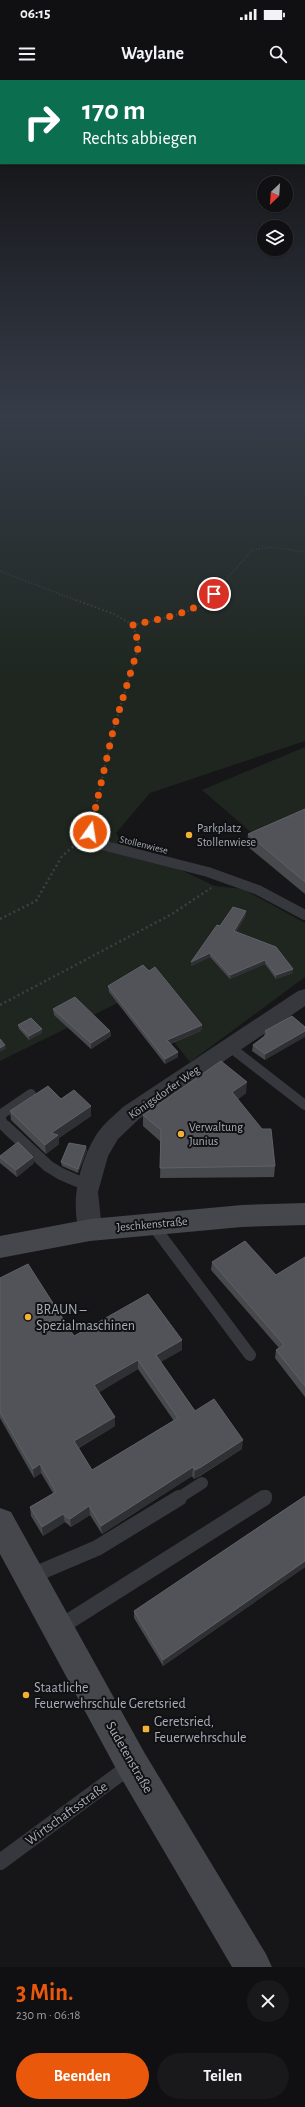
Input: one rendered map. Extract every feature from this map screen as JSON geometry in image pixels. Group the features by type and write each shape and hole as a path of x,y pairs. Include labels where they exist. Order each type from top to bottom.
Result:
{"street":[{"name":"Königsdorfer Weg","path":"90,1230 87,1192 97,1155 110,1132 131,1113 305,996"},
{"name":"Jeschkenstraße","path":"0,1247 90,1230 242,1216 305,1214"},
{"name":"Sudetenstraße","path":"0,1523 132,1764 253,1967"}],"lane":[{"name":"Stollenwiese","path":"90,832 102,845 208,872 258,890 305,915"},
{"path":"230,1047 305,1105"},
{"path":"31,1094 0,1115 3,1124 48,1166 61,1174 89,1186"},
{"path":"152,1224 250,1355"},
{"path":"30,1577 97,1548 202,1483"},
{"path":"58,1628 266,1496"},
{"name":"Wirtschaftsstraße","path":"0,1862 132,1764"}],"path":[{"path":"133,625 181,613 205,603 252,550 262,546 281,547 305,552"},
{"path":"0,571 114,614 133,625 139,645 113,731 90,832 62,856 36,901 0,919"},
{"path":"0,1005 172,914 228,879"}],"shaded area":[{"path":"0,504 305,504 305,741 150,793 116,833 121,842 215,886 243,889 305,923 305,977 190,1062 136,994 0,1061"},
{"path":"305,747 305,810 252,833 202,790"}],"building":[{"path":"305,809 305,882 248,834"},
{"path":"233,907 246,911 234,931 276,947 293,969 276,975 265,960 230,975 210,953 191,962 217,925 220,926"},
{"path":"143,965 149,971 155,967 202,1025 167,1040 178,1052 165,1059 108,986"},
{"path":"75,997 110,1031 91,1043 53,1009"},
{"path":"292,1016 305,1027 305,1031 265,1054 253,1045 268,1034 265,1031"},
{"path":"31,1018 42,1029 29,1036 18,1025"},
{"path":"0,1039 5,1045 0,1048"},
{"path":"221,1061 247,1082 232,1092 262,1129 271,1129 275,1166 160,1168 161,1130 143,1115"},
{"path":"48,1086 61,1099 74,1090 91,1106 51,1133 58,1135 45,1145 10,1111"},
{"path":"18,1142 33,1157 16,1170 0,1156"},
{"path":"69,1143 86,1146 78,1169 61,1162"},
{"path":"245,1241 276,1275 305,1257 305,1386 276,1350 284,1345 212,1262"},
{"path":"28,1264 74,1336 148,1294 182,1340 156,1355 195,1411 214,1399 243,1440 201,1467 195,1470 193,1467 101,1526 89,1506 70,1519 63,1514 42,1527 30,1507 56,1492 40,1464 33,1469 0,1412 0,1278","holes":["138,1360 178,1418 92,1470 74,1441 115,1417 94,1385"]},
{"path":"305,1496 305,1561 163,1660 134,1611"}],"place":[{"name":"Parkplatz Stollenwiese","path":"189,835"},
{"name":"Verwaltung Junius","path":"181,1134"},
{"name":"BRAUN – Spezialmaschinen","path":"28,1317"},
{"name":"Staatliche Feuerwehrschule Geretsried","path":"26,1695"},
{"name":"Geretsried, Feuerwehrschule","path":"146,1729"}],"route":[{"path":"90,832 113,731 139,645 133,625 181,613 205,603 214,594"}]}
